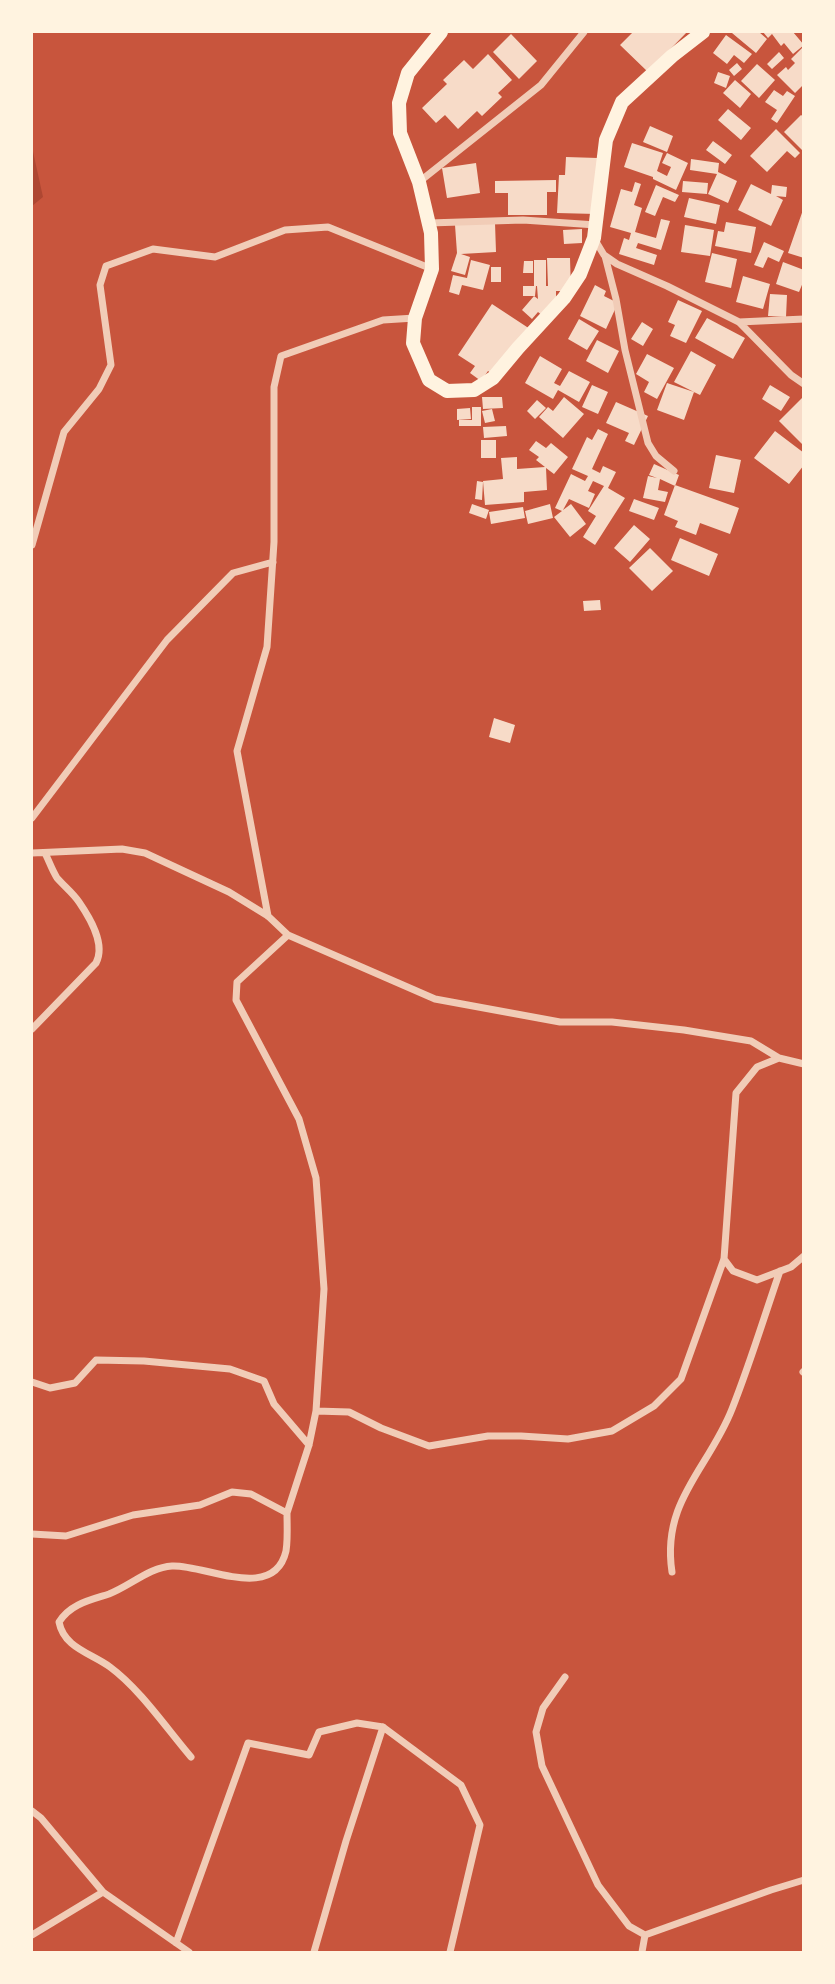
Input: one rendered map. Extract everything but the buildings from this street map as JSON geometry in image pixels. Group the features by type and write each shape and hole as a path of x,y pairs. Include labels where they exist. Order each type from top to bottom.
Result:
{"main road":[{"path":"441,32 408,73 399,103 400,133 419,182 431,233 432,269 415,317 413,343 429,380 447,391 474,390 493,378 517,348 564,299 580,274 595,232 606,140 622,102 672,55 703,32"}],"street":[{"path":"419,182 541,85 584,32"},
{"path":"429,223 523,220 595,232 616,299 625,350 648,443 656,456 674,471"},
{"path":"32,545 64,432 99,389 111,365 100,285 106,266 153,249 215,257 285,230 328,227 432,269"},
{"path":"604,256 739,322 803,384"},
{"path":"268,916 237,751 267,647 274,542 274,387 281,356 383,320 415,317"},
{"path":"739,322 803,319"},
{"path":"32,818 167,640 233,573 273,562"},
{"path":"32,853 122,849 145,853 229,892 268,916 288,935 435,999 560,1022 612,1022 738,1038 751,1041 779,1058 803,1064"},
{"path":"32,1028 96,963 101,948 79,902 58,878 45,853"},
{"path":"191,1757 128,1681 68,1641 61,1632 59,1622 65,1612 156,1570 169,1566 187,1566 252,1579 272,1573 280,1565 286,1550 287,1513 309,1445 316,1411 324,1289 316,1178 299,1119 236,1000 236,982 288,935"},
{"path":"316,1411 349,1412 381,1428 429,1446 488,1436 568,1439 612,1431 654,1406 681,1379 724,1259 736,1093 757,1067 779,1058"},
{"path":"724,1259 733,1270 757,1280 791,1267 803,1256"},
{"path":"672,1572 669,1553 673,1524 682,1499 731,1411 780,1271"},
{"path":"32,1382 50,1388 75,1383 96,1360 144,1361 230,1369 264,1381 274,1404 309,1445"},
{"path":"32,1534 66,1536 133,1515 200,1504 232,1492 251,1494 287,1513"},
{"path":"565,1677 543,1709 536,1732 542,1766 598,1885 629,1926 645,1935 803,1880"},
{"path":"176,1943 248,1742 309,1755 319,1732 357,1723 383,1727 461,1785 481,1825 450,1952"},
{"path":"314,1952 383,1727"},
{"path":"32,1811 41,1818 103,1892 190,1952"},
{"path":"32,1935 103,1892"},
{"path":"642,1952 645,1935"}],"shaded area":[{"path":"32,147 43,197 32,206"}]}
